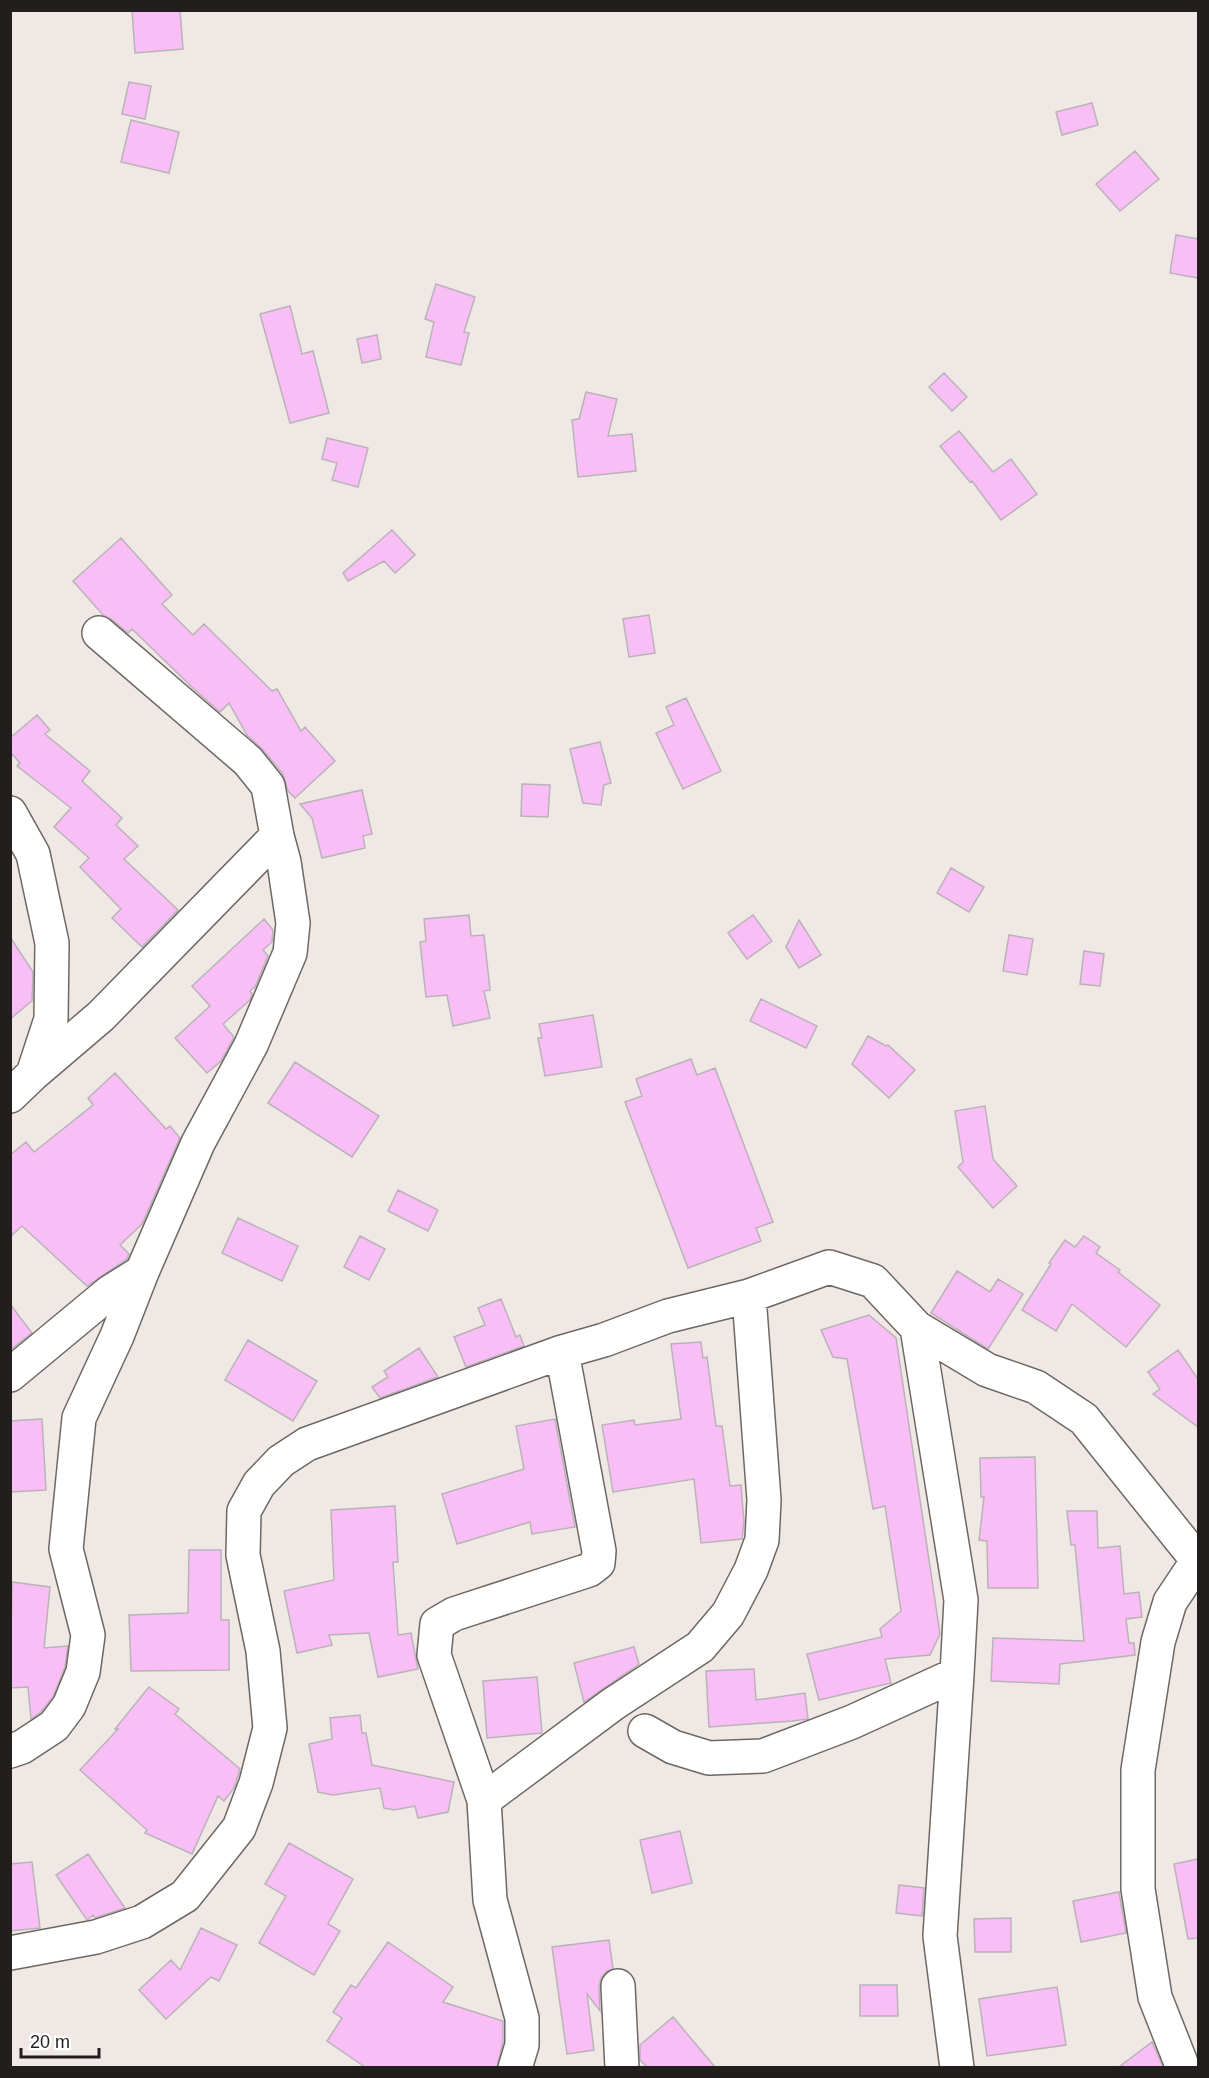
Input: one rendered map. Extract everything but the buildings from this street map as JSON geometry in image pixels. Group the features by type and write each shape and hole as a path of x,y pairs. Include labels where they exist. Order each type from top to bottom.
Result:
{"street":[{"path":"10,1751 22,1747 54,1726 69,1706 83,1672 88,1635 66,1549 79,1418 117,1336 198,1143 251,1046 290,953 293,923 286,870 268,786 248,761 99,633"},
{"path":"10,813 22,863 52,943 51,1019 22,1085"},
{"path":"22,1085 101,1016 277,836"},
{"path":"10,1953 96,1937 142,1922 185,1896 238,1828 256,1783 270,1728 263,1651 243,1556 244,1511 259,1484 281,1461 307,1444 562,1352 604,1340 668,1316 749,1296 829,1267 873,1281 917,1328 987,1370 1036,1387 1084,1419 1198,1560 1170,1602 1158,1642 1138,1770 1138,1889 1155,1997 1184,2067"},
{"path":"10,1375 110,1292 142,1272"},
{"path":"484,1800 613,1704 700,1647 728,1614 751,1570 762,1540 764,1500 749,1296"},
{"path":"917,1328 961,1600 940,1936 957,2067"},
{"path":"515,2067 522,2045 522,2018 490,1900 484,1800 434,1656 437,1624 454,1614 589,1570 598,1563 599,1551 562,1352"},
{"path":"645,1731 673,1746 709,1758 763,1756 852,1722 957,1674"},
{"path":"618,1986 622,2067"}]}
